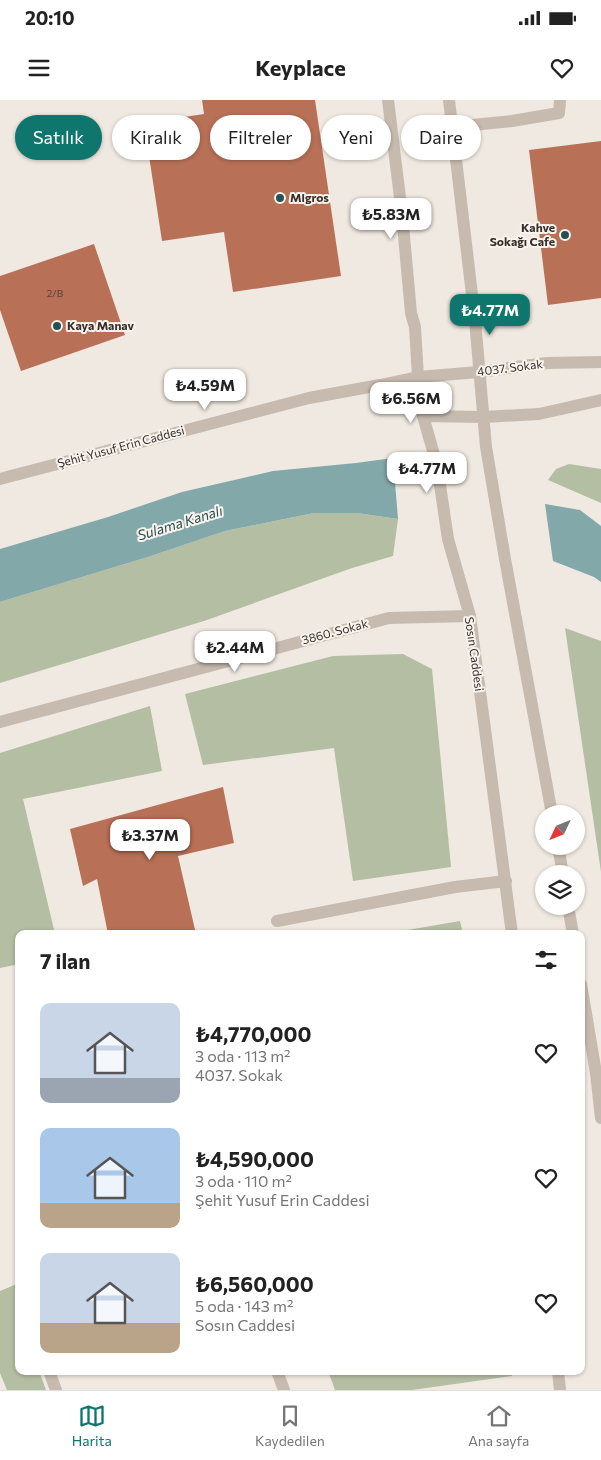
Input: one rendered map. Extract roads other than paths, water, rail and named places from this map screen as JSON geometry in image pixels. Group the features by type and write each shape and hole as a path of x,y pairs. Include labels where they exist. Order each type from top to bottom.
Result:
{"street":[{"name":"Sosın Caddesi","path":"388,100 402,214 411,312 415,327 423,416 437,464 448,539 470,616 512,930"},
{"path":"449,100 451,115"},
{"path":"481,125 512,122 560,113 560,100"},
{"path":"456,160 473,302 486,447 550,805"},
{"name":"4037. Sokak","path":"418,377 480,372 547,363 601,362"},
{"name":"Şehit Yusuf Erin Caddesi","path":"0,479 309,398 380,386 418,377"},
{"path":"423,416 484,417 539,414 601,400"},
{"name":"3860. Sokak","path":"0,722 388,618 470,616"},
{"path":"277,922 455,887 506,881"},
{"path":"570,915 572,930"},
{"path":"585,1008 596,1073 601,1118"},
{"path":"50,1375 56,1390"},
{"path":"278,1375 284,1390"},
{"path":"558,1375 560,1390"}],"water":[{"name":"Sulama Kanalı","path":"393,458 398,519 357,513 314,513 225,531 151,556 0,602 0,549 108,517 182,492 273,471"},
{"path":"545,504 580,510 601,526 601,582 594,577 553,561"}],"place":[{"name":"Migros","path":"280,198"},
{"name":"Kahve Sokağı Cafe","path":"565,235"},
{"name":"Kaya Manav","path":"57,326"}]}
